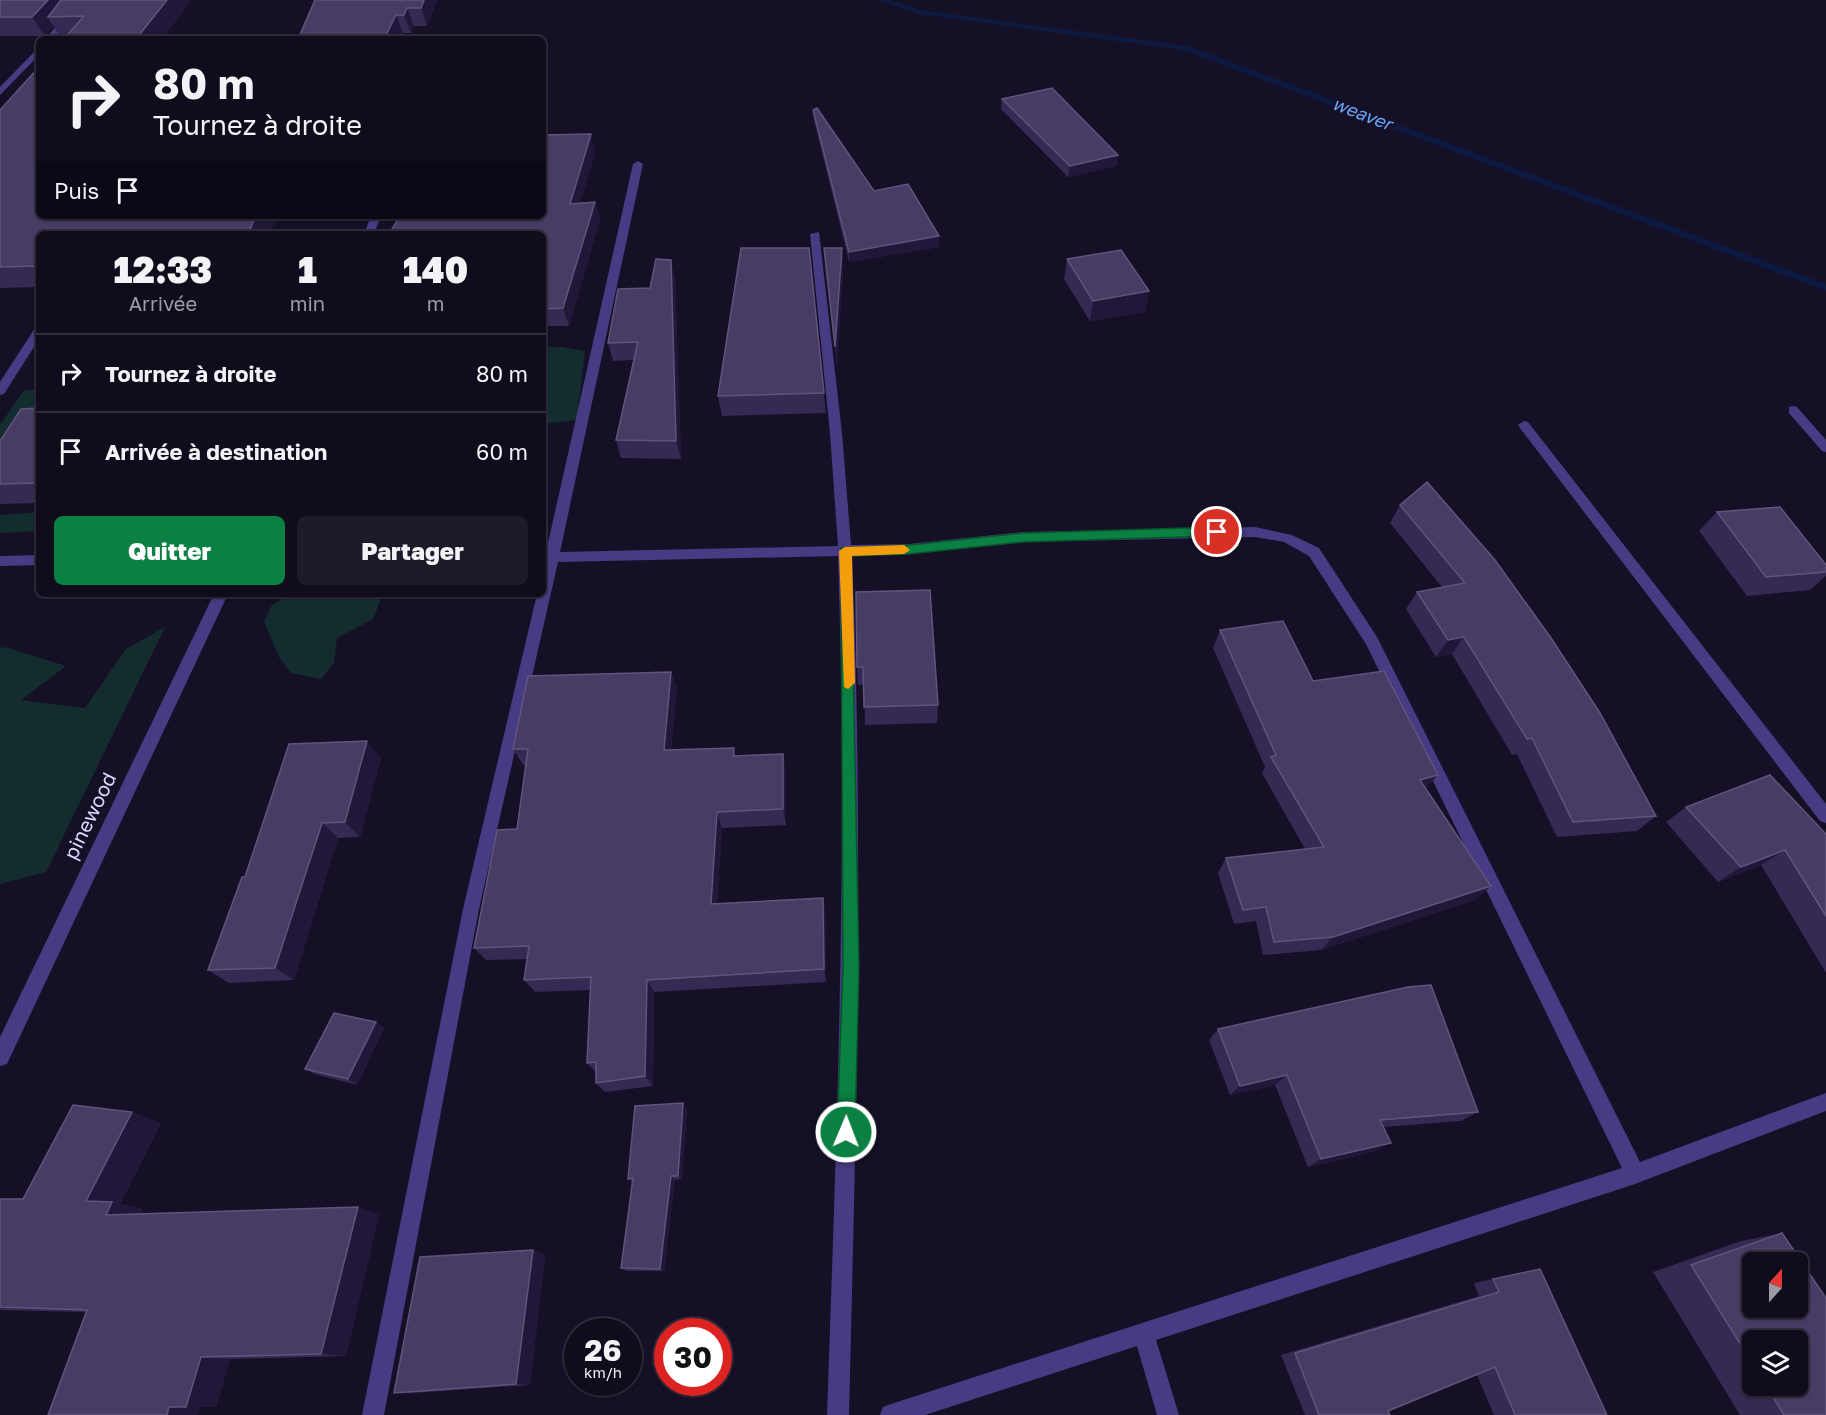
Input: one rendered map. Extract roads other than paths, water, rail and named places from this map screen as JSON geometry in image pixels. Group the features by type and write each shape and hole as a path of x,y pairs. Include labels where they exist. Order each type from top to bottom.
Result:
{"street":[{"path":"52,36 83,0"},
{"path":"0,92 36,53"},
{"path":"638,164 548,557 909,549 1023,537 1226,532 1255,532 1287,538 1314,552 1372,641 1635,1174"},
{"path":"815,234 845,551 851,967 838,1415"},
{"path":"0,391 36,335"},
{"path":"1793,410 1826,448"},
{"path":"1524,425 1826,816"},
{"path":"0,561 36,560"},
{"name":"pinewood","path":"0,1057 219,597"},
{"path":"373,1415 471,909 539,597"},
{"path":"891,1415 1635,1174 1826,1102"},
{"path":"1144,1334 1168,1415"}],"waterway":[{"name":"weaver","path":"882,0 919,12 1185,48 1826,288"}]}
